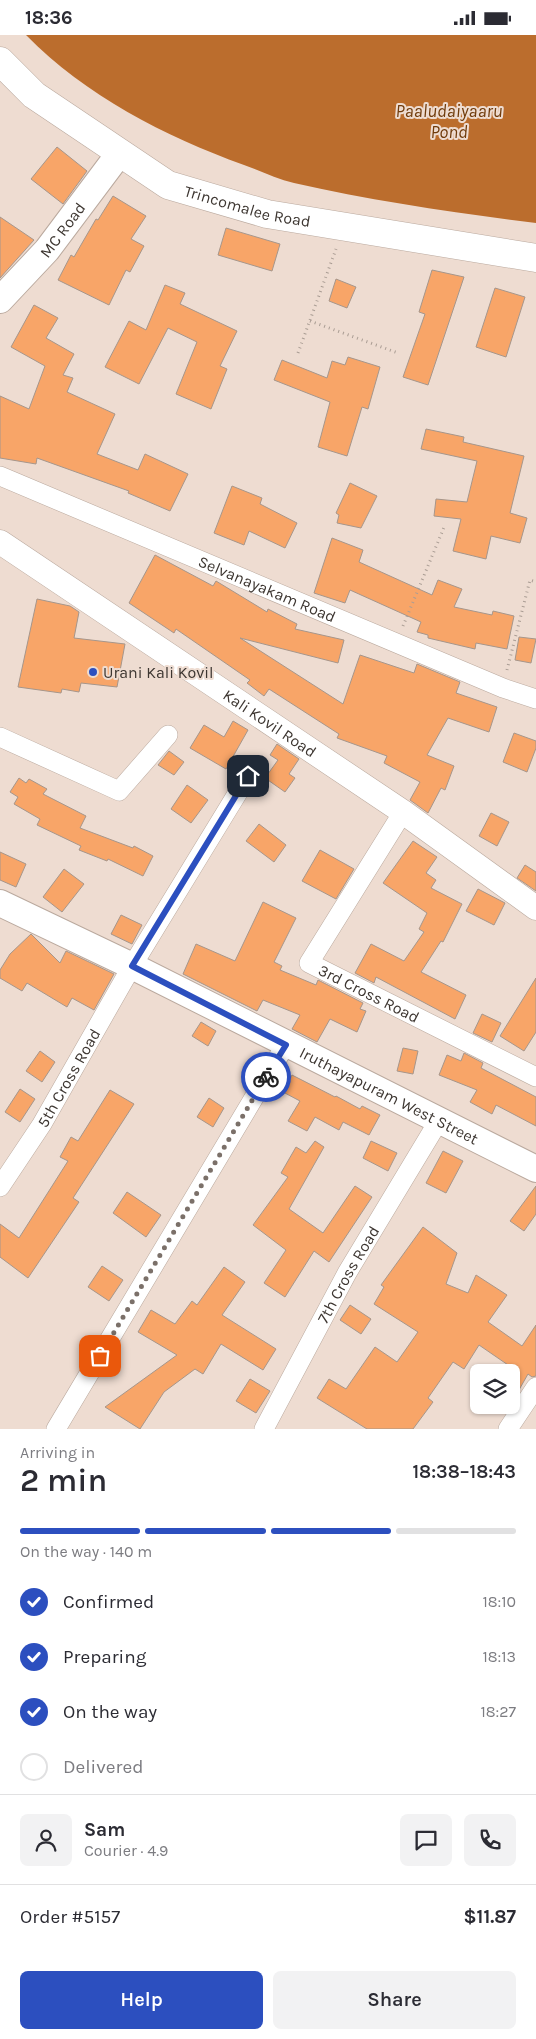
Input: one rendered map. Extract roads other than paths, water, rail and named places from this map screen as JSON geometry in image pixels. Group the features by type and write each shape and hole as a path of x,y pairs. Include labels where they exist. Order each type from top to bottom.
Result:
{"highway":[{"name":"Trincomalee Road","path":"0,61 34,95 119,154 168,185 267,214 536,258"}],"main road":[{"name":"MC Road","path":"0,300 47,250 119,154"},
{"name":"Iruthayapuram West Street","path":"1,906 132,966 438,1122 536,1169"}],"street":[{"name":"Selvanayakam Road","path":"0,476 503,688 536,699"},
{"name":"Kali Kovil Road","path":"0,542 403,812 536,908"},
{"path":"0,737 119,791 168,735"},
{"name":"5th Cross Road","path":"0,1187 42,1124 132,966 248,776"},
{"name":"3rd Cross Road","path":"403,812 309,963 536,1077"},
{"path":"56,1429 286,1045"},
{"name":"7th Cross Road","path":"264,1429 347,1273 438,1122"},
{"path":"508,1429 536,1387"}],"water":[{"name":"Paaludaiyaaru Pond","path":"26,35 536,35 536,223 384,201 294,183 275,177 214,154 127,112 74,77"}],"place":[{"name":"Urani Kali Kovil","path":"93,672"}]}
